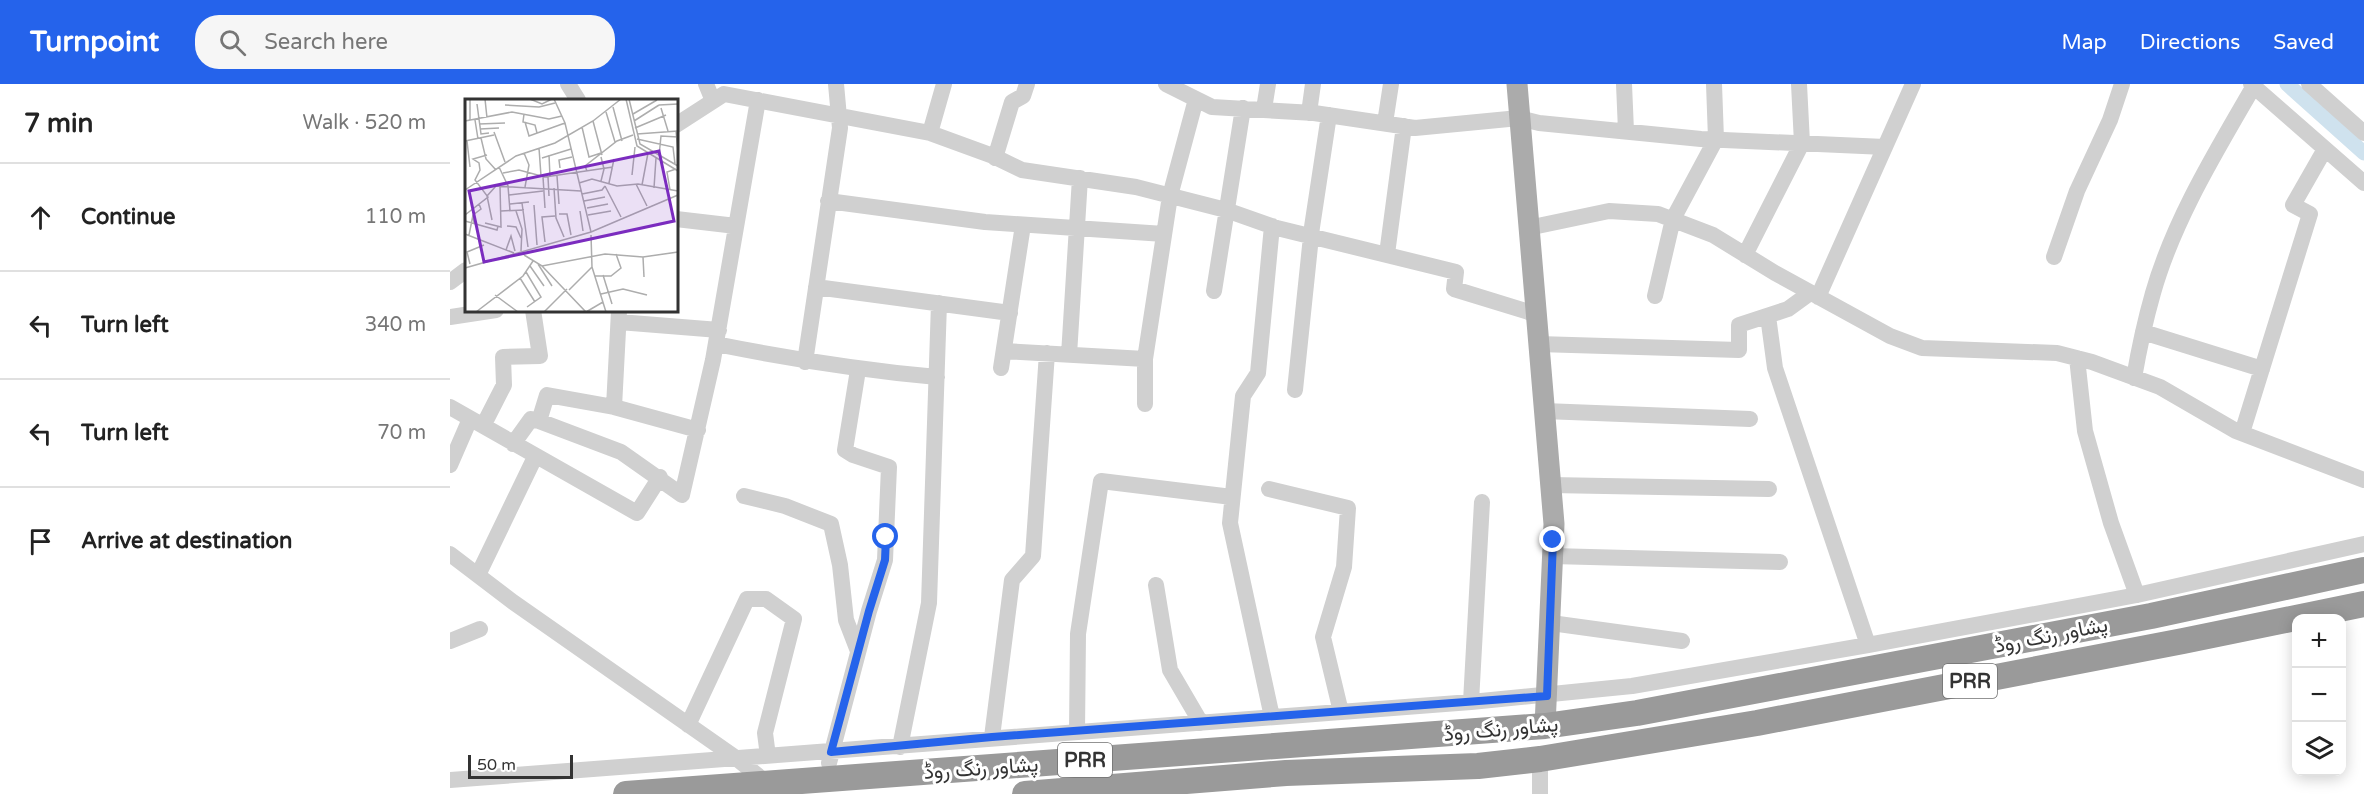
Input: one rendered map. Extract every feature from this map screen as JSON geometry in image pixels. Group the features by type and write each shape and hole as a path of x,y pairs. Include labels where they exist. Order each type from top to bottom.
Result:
{"highway":[{"name":"پشاور رنگ روڈ","path":"626,794 1545,726 1660,709 2151,616 2364,570"},
{"name":"پشاور رنگ روڈ","path":"1025,794 1274,774 1478,766 1540,759 1757,723 2364,604"},
{"path":"2177,611 2172,624 2172,633 2183,641"},
{"path":"2151,616 2162,625 2163,635 2158,645"}],"main road":[{"path":"1517,84 1554,524 1545,726"}],"street":[{"path":"568,84 577,99"},
{"path":"706,84 713,101"},
{"path":"805,362 840,128 836,84"},
{"path":"930,134 944,84"},
{"path":"995,158 1012,102 1023,96 1027,84"},
{"path":"1264,109 1268,84"},
{"path":"1310,113 1313,84"},
{"path":"1384,123 1392,84"},
{"path":"1624,84 1626,131"},
{"path":"1655,296 1673,219 1716,139 1714,84"},
{"path":"1745,255 1802,143 1798,84"},
{"path":"1538,344 1739,350 1739,325 1788,309 1814,295 1913,84"},
{"path":"2054,257 2077,191 2110,120 2122,84"},
{"path":"2309,84 2363,129"},
{"path":"2134,378 2142,332 2153,291 2189,204 2253,85 2364,183"},
{"path":"1173,86 1212,107 1310,113 1415,128 1519,118 1539,123 1716,139 1885,147"},
{"path":"678,124 724,94 930,134 1022,170 1080,178 1170,196 1226,210 1272,226 1456,272 1454,289 1535,314"},
{"path":"1145,404 1145,359 1170,196 1196,99"},
{"path":"513,444 531,419 538,421 621,452 660,477 682,495 717,337 758,100"},
{"path":"1214,291 1243,108"},
{"path":"1295,390 1311,236 1329,115"},
{"path":"1387,254 1404,126"},
{"path":"2242,433 2310,214 2293,205 2325,149"},
{"path":"1069,354 1080,178"},
{"path":"828,201 985,222 1164,234"},
{"path":"1528,228 1609,211 1659,214 1713,235 1814,295 1890,336 1922,348 2057,353 2077,358 2160,387 2242,433 2364,480"},
{"path":"678,219 736,226"},
{"path":"1001,368 1023,225"},
{"path":"1272,226 1258,373 1243,396 1230,523 1272,717"},
{"path":"450,282 465,271"},
{"path":"816,286 1010,313"},
{"path":"900,747 929,603 939,303"},
{"path":"450,317 483,312"},
{"path":"450,465 476,423 504,385 503,357 540,356 533,312"},
{"path":"614,407 619,316 717,337 805,362 858,370 937,377"},
{"path":"1768,316 1775,368 1868,645"},
{"path":"2142,332 2262,369"},
{"path":"1004,351 1145,359"},
{"path":"992,737 1012,580 1033,556 1047,353"},
{"path":"2077,358 2085,431 2111,523 2136,595"},
{"path":"826,778 858,651 885,560 889,467 845,450 858,370"},
{"path":"538,421 547,395 614,407 698,430"},
{"path":"450,407 637,513 660,477"},
{"path":"1544,411 1750,419"},
{"path":"478,575 535,457"},
{"path":"1077,732 1078,634 1101,481 1232,496"},
{"path":"1550,485 1769,489"},
{"path":"1269,489 1348,508 1344,567 1323,637 1341,712"},
{"path":"744,496 785,506 831,524 840,565 846,620 858,651"},
{"path":"1471,702 1482,502"},
{"path":"450,780 1547,696 1632,686 2136,595 2364,544"},
{"path":"450,554 736,758 767,783"},
{"path":"1552,556 1780,562"},
{"path":"1156,585 1170,670 1201,723"},
{"path":"688,725 747,598 766,599 794,619 765,733 768,756"},
{"path":"1551,623 1682,642"},
{"path":"450,641 480,629"},
{"path":"1539,794 1540,759"}],"waterway":[{"path":"2287,84 2364,153"}],"route":[{"path":"886,537 885,560 831,752 992,737 1547,696 1553,540"}]}
